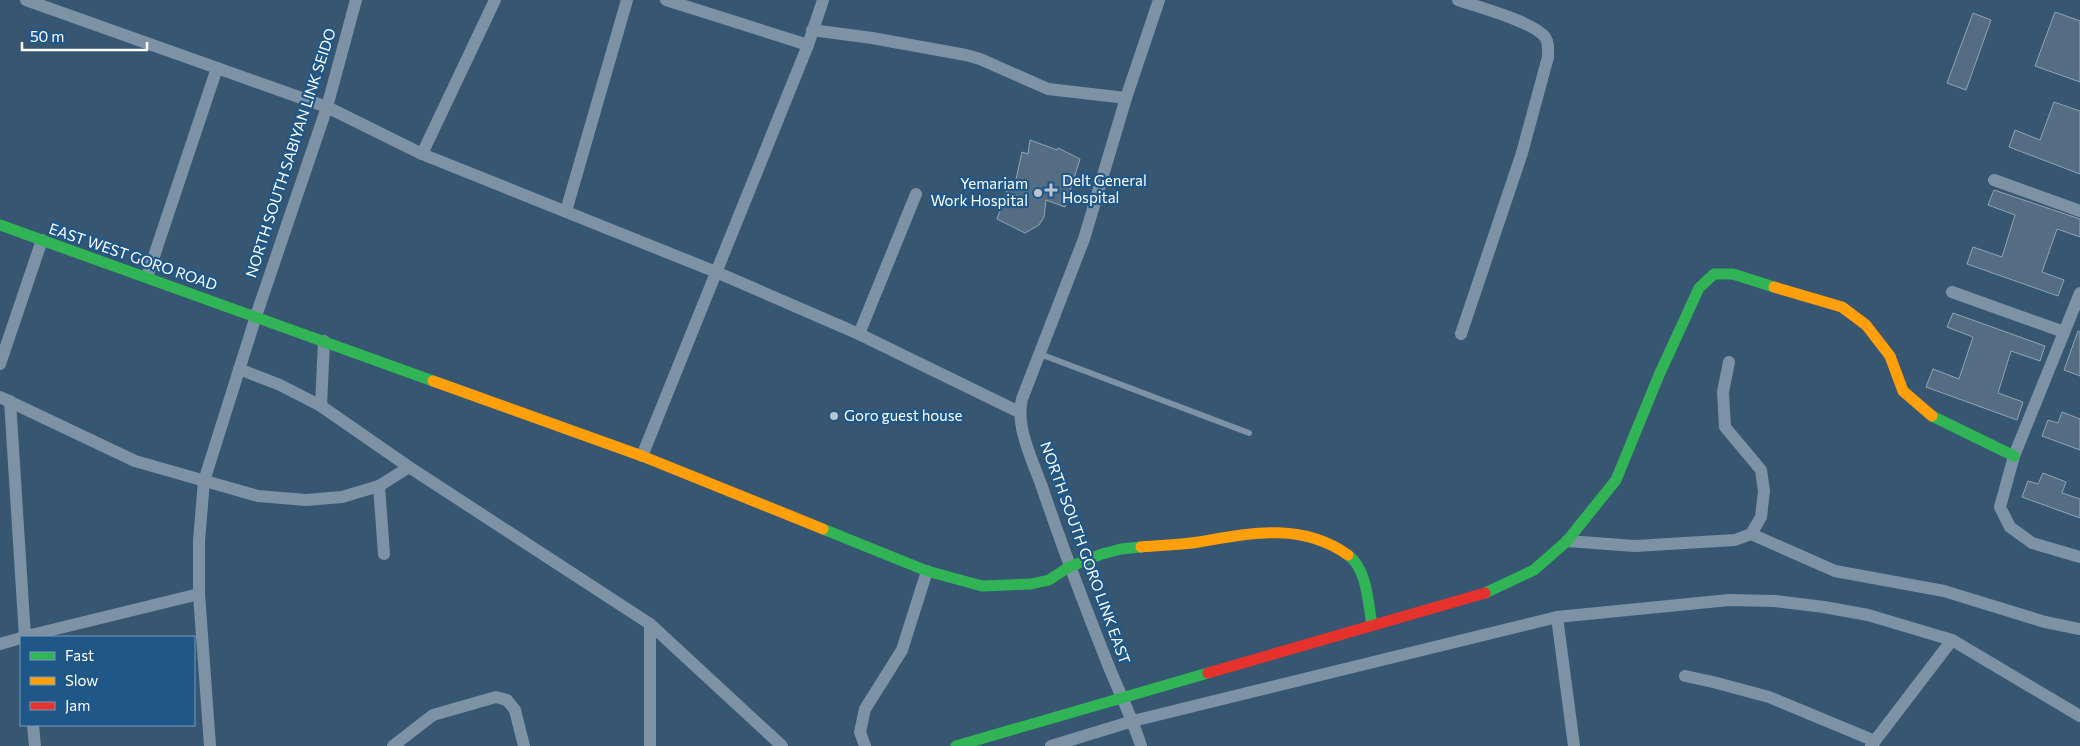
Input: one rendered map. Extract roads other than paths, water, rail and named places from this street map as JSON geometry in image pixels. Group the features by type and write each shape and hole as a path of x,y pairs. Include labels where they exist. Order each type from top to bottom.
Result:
{"street":[{"path":"26,0 327,106 422,154 716,272 859,334 1019,412 1084,239 1126,98 1159,0"},
{"name":"NORTH SOUTH SABIYAN LINK SEIDO","path":"210,746 200,594 199,541 204,481 256,316 327,106 356,0"},
{"path":"422,154 495,0"},
{"path":"566,211 627,0"},
{"path":"666,0 808,46"},
{"path":"642,456 808,46 823,0"},
{"path":"1458,0 1532,26 1547,42 1548,56 1522,153 1461,334"},
{"path":"812,30 872,38 966,55 980,59 1048,89 1126,98"},
{"path":"146,277 217,68"},
{"path":"1994,180 2080,211"},
{"path":"859,334 916,194"},
{"name":"EAST WEST GORO ROAD","path":"0,226 256,316 642,456 927,571 982,586 1013,586 1049,580 1069,567 1121,549 1196,542 1248,532 1288,532 1322,541 1354,559 1360,571 1372,625"},
{"path":"0,364 42,240"},
{"path":"956,746 1494,590 1534,570 1567,541 1616,480 1699,288 1714,274 1733,274 1842,307 1866,325 1890,356 1903,391 1918,406 1935,418 2014,456"},
{"path":"1952,292 2064,332"},
{"path":"2080,293 2014,456 2000,507 2010,527 2032,543 2080,557"},
{"path":"321,406 324,341"},
{"path":"1567,541 1634,546 1735,540 1751,534 1761,517 1764,491 1761,470 1725,426 1723,392 1729,362"},
{"path":"239,369 280,385 321,406 409,467 650,624 782,746"},
{"path":"23,636 5,399 135,461 258,496 306,500 342,497 379,486 409,467"},
{"name":"NORTH SOUTH GORO LINK EAST","path":"1019,412 1069,567 1122,699 1133,721 1141,746"},
{"path":"379,486 384,554"},
{"path":"1751,534 1835,571 1944,591 2045,622 2080,629"},
{"path":"865,746 860,732 865,709 902,650 927,571"},
{"path":"27,636 200,594"},
{"path":"1051,746 1133,721 1557,617 1728,600 1775,601 1868,615 1952,640 2080,716"},
{"path":"1557,617 1574,746"},
{"path":"650,624 650,746"},
{"path":"0,644 20,638"},
{"path":"1685,676 1769,697 1873,743 1952,640"},
{"path":"393,746 434,715 496,697 507,700 515,710 524,746"},
{"path":"33,726 35,746"}],"lane":[{"path":"1040,354 1249,433"}],"place":[{"name":"Delt General Hospital","path":"1051,190"},
{"name":"Yemariam Work Hospital","path":"1038,193"},
{"name":"Goro guest house","path":"834,416"}]}
